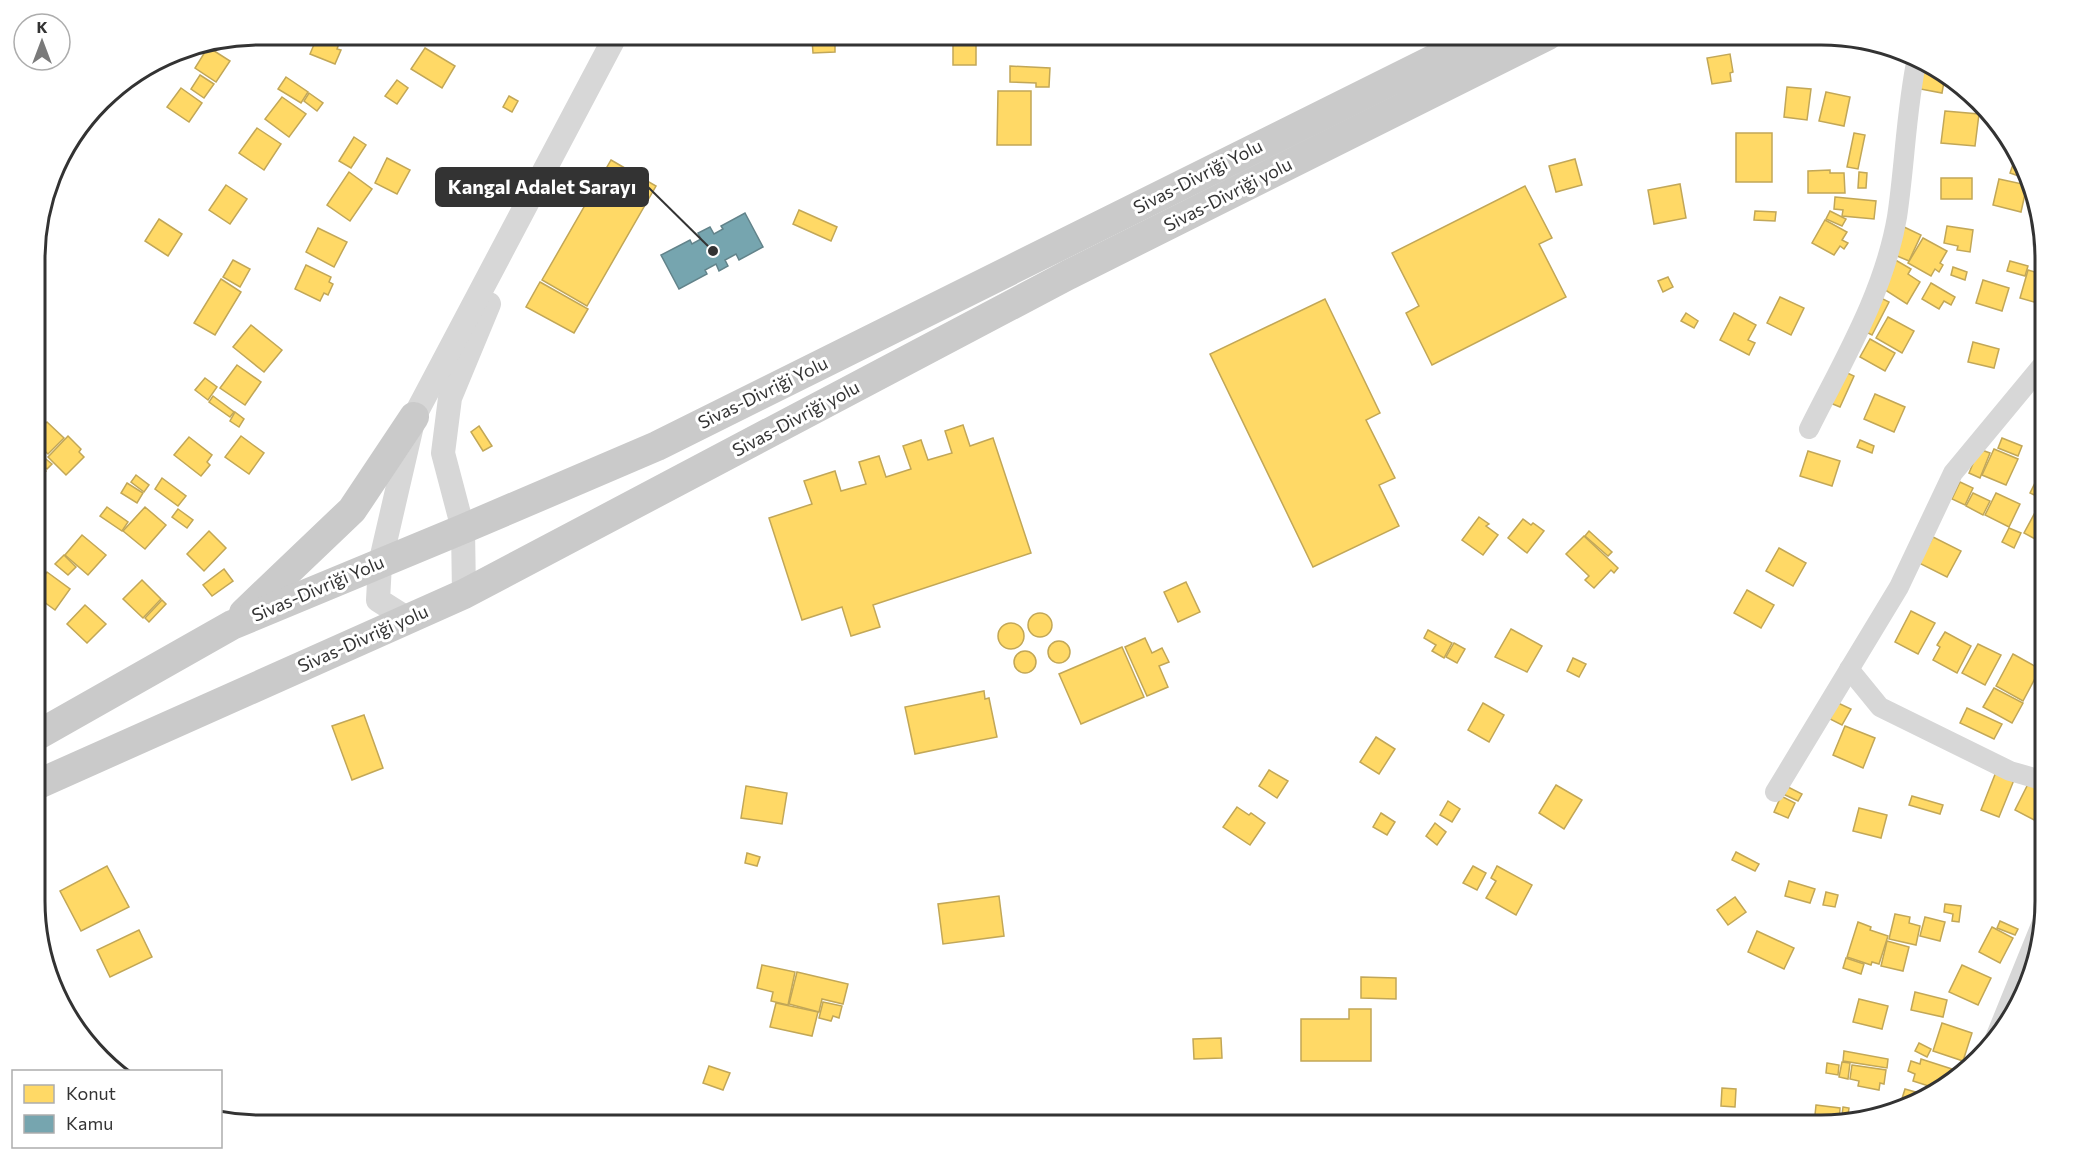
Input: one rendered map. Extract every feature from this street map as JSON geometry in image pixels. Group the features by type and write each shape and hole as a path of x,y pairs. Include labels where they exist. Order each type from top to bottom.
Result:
{"main road":[{"name":"Sivas-Divriği Yolu","path":"45,731 232,625 657,446 1461,45"},
{"name":"Sivas-Divriği yolu","path":"45,780 464,594 1068,275 1526,45"},
{"path":"232,625 352,510 414,417"}],"street":[{"path":"408,619 378,600 380,564 414,417 610,45"},
{"path":"1809,429 1877,292 1897,218 1910,89 1915,67"},
{"path":"464,594 463,529 443,453 450,398 552,155"},
{"path":"1775,792 1899,587 1953,473 2035,374"},
{"path":"1849,669 1880,707 2010,771 2035,779"},
{"path":"2009,1003 2028,958"}],"building: Konut":[{"path":"314,45 339,45 337,49 341,50 335,64 310,54"},
{"path":"812,45 835,45 835,52 813,53"},
{"path":"953,45 976,45 976,65 953,65"},
{"path":"425,48 455,66 442,88 411,69"},
{"path":"213,50 230,61 216,82 195,68 205,52"},
{"path":"1730,54 1733,72 1730,73 1731,81 1712,84 1707,58"},
{"path":"1010,66 1050,68 1049,87 1036,87 1036,83 1010,82"},
{"path":"1918,68 1944,84 1942,93 1915,88"},
{"path":"200,75 214,84 204,98 191,89"},
{"path":"286,77 308,92 301,103 278,89"},
{"path":"397,80 408,88 397,104 385,96"},
{"path":"1787,87 1811,89 1807,120 1784,117"},
{"path":"181,88 202,103 189,122 167,107"},
{"path":"998,91 1031,91 1031,145 997,145"},
{"path":"1826,92 1850,97 1844,126 1819,121"},
{"path":"309,93 323,103 317,111 304,101"},
{"path":"509,96 518,101 512,112 503,107"},
{"path":"282,97 306,114 289,137 265,119"},
{"path":"1945,111 1979,115 1975,146 1941,143"},
{"path":"257,128 281,144 264,170 239,153"},
{"path":"1736,133 1772,133 1772,182 1736,182"},
{"path":"1854,133 1865,135 1858,169 1847,167"},
{"path":"354,137 366,145 351,168 339,161"},
{"path":"387,158 410,170 397,194 375,183"},
{"path":"1575,159 1582,185 1556,192 1549,166"},
{"path":"611,160 656,186 587,306 542,280"},
{"path":"2013,164 2019,176 2010,173"},
{"path":"1830,170 1830,173 1844,173 1845,193 1808,193 1808,171"},
{"path":"349,172 372,189 350,221 327,205"},
{"path":"1859,172 1867,173 1866,188 1858,188"},
{"path":"1941,178 1972,178 1972,199 1941,199"},
{"path":"1999,179 2022,184 2025,194 2021,212 1993,205"},
{"path":"1680,184 1686,218 1654,224 1648,190"},
{"path":"226,185 247,199 230,224 209,210"},
{"path":"1525,186 1552,238 1539,244 1566,297 1432,365 1406,313 1419,306 1392,253"},
{"path":"1835,197 1876,201 1874,219 1842,216 1843,210 1834,209"},
{"path":"799,210 837,227 831,241 793,224"},
{"path":"1755,211 1776,212 1775,221 1754,220"},
{"path":"1830,211 1846,219 1842,226 1826,219"},
{"path":"159,219 182,234 168,256 145,241"},
{"path":"1825,220 1847,232 1842,240 1848,243 1844,249 1840,246 1834,255 1812,243"},
{"path":"1902,226 1921,235 1909,261 1890,253"},
{"path":"1947,226 1973,230 1970,252 1957,250 1958,246 1944,243"},
{"path":"318,228 347,242 334,267 306,252"},
{"path":"1923,238 1947,251 1940,263 1943,265 1939,272 1935,269 1931,276 1908,263"},
{"path":"1892,258 1911,269 1908,274 1920,282 1907,304 1879,286"},
{"path":"233,260 250,269 240,287 223,277"},
{"path":"2010,261 2028,266 2025,276 2007,271"},
{"path":"306,265 331,277 329,282 333,284 328,295 324,293 320,301 295,289"},
{"path":"1953,267 1967,272 1965,280 1951,275"},
{"path":"2028,270 2035,272 2035,302 2020,298"},
{"path":"1668,277 1673,287 1663,292 1658,281"},
{"path":"221,279 241,292 215,335 194,323"},
{"path":"1983,280 2009,288 2002,311 1976,303"},
{"path":"540,282 588,309 574,333 526,307"},
{"path":"1931,283 1955,297 1951,305 1944,301 1939,309 1922,299"},
{"path":"1780,297 1804,308 1791,335 1767,323"},
{"path":"1879,297 1889,302 1872,335 1862,330"},
{"path":"1325,299 1380,413 1366,420 1395,478 1379,485 1399,526 1313,567 1210,354"},
{"path":"1686,313 1698,321 1694,328 1681,321"},
{"path":"1734,313 1756,325 1748,340 1755,343 1749,355 1720,340"},
{"path":"1888,317 1914,331 1902,353 1876,338"},
{"path":"251,325 282,350 264,372 233,347"},
{"path":"1870,339 1895,353 1885,371 1860,357"},
{"path":"1973,342 1999,349 1994,368 1968,362"},
{"path":"237,365 261,382 245,405 220,388"},
{"path":"1843,371 1854,376 1840,407 1828,402"},
{"path":"205,378 217,387 208,400 195,390"},
{"path":"1875,394 1905,407 1894,432 1864,419"},
{"path":"213,396 234,412 230,417 209,402"},
{"path":"235,412 244,419 239,427 230,421"},
{"path":"47,422 64,438 48,454 45,451 45,424"},
{"path":"963,425 970,446 993,438 1031,553 873,605 880,627 851,636 842,607 802,620 769,518 812,504 804,481 835,471 841,491 866,484 859,462 879,456 886,477 911,469 903,446 921,440 928,460 952,453 945,431"},
{"path":"479,426 492,446 483,451 471,432"},
{"path":"68,436 81,449 79,452 84,457 66,475 48,457"},
{"path":"241,436 264,453 249,474 225,457"},
{"path":"189,437 212,455 207,462 210,465 201,476 174,455"},
{"path":"2002,438 2022,446 2018,456 1998,448"},
{"path":"1860,440 1874,446 1872,453 1857,447"},
{"path":"1979,449 1990,453 1980,478 1969,473"},
{"path":"1994,449 2018,459 2006,485 1982,475"},
{"path":"1808,451 1840,461 1832,486 1800,476"},
{"path":"45,458 52,464 47,469 45,467"},
{"path":"136,475 149,485 144,492 131,482"},
{"path":"162,478 186,496 178,506 155,489"},
{"path":"1960,482 1973,488 1965,505 1952,499"},
{"path":"127,483 143,493 137,503 121,493"},
{"path":"2035,483 2035,495 2030,493"},
{"path":"1973,493 1990,501 1983,515 1966,506"},
{"path":"1996,493 2020,504 2009,527 1985,515"},
{"path":"107,507 128,522 122,531 100,516"},
{"path":"145,507 166,525 145,549 123,531"},
{"path":"178,509 193,520 187,528 172,517"},
{"path":"2035,513 2035,539 2024,533"},
{"path":"1479,517 1498,535 1483,555 1462,540"},
{"path":"1523,519 1544,531 1527,553 1508,538"},
{"path":"2009,528 2021,533 2014,548 2002,542"},
{"path":"209,531 226,548 204,571 187,554"},
{"path":"1589,531 1612,552 1608,556 1585,536"},
{"path":"82,535 106,555 88,575 65,555"},
{"path":"1584,536 1618,568 1614,573 1611,570 1594,588 1585,580 1589,576 1566,554"},
{"path":"1933,537 1961,551 1947,577 1919,563"},
{"path":"1779,548 1806,563 1793,586 1766,571"},
{"path":"64,555 76,567 68,575 55,564"},
{"path":"224,569 233,581 212,596 203,585"},
{"path":"47,572 70,589 55,610 45,603 45,575"},
{"path":"142,580 161,599 143,618 123,599"},
{"path":"1186,582 1200,612 1178,622 1164,592"},
{"path":"1747,590 1774,605 1761,628 1734,613"},
{"path":"162,600 166,604 149,622 145,618"},
{"path":"85,605 106,624 87,643 67,624"},
{"path":"1911,611 1935,623 1918,654 1895,642"},
{"path":"1040,613 1049,616 1052,625 1049,634 1040,637 1031,634 1028,625 1031,616"},
{"path":"1011,623 1020,627 1024,636 1020,645 1011,649 1002,645 998,636 1002,627"},
{"path":"1511,629 1542,646 1527,672 1495,657"},
{"path":"1428,630 1452,643 1444,658 1432,651 1436,645 1424,638"},
{"path":"1945,632 1971,646 1957,673 1933,660 1940,647 1937,645"},
{"path":"1145,638 1152,653 1162,648 1169,662 1159,666 1168,687 1147,696 1125,647"},
{"path":"1055,641 1063,641 1070,648 1070,656 1063,663 1055,663 1048,656 1048,648"},
{"path":"1454,643 1465,649 1457,663 1446,657"},
{"path":"1978,644 2001,655 1985,685 1962,673"},
{"path":"1122,647 1144,697 1081,724 1059,674"},
{"path":"1025,651 1033,654 1036,662 1033,670 1025,673 1017,670 1014,662 1017,654"},
{"path":"2013,654 2035,666 2035,678 2023,701 1996,686"},
{"path":"1573,658 1586,664 1579,677 1567,671"},
{"path":"1994,688 2023,703 2012,723 1983,707"},
{"path":"984,691 985,699 989,698 997,737 915,754 905,707"},
{"path":"1483,703 1504,715 1489,742 1468,730"},
{"path":"1838,703 1851,709 1842,725 1830,719"},
{"path":"1967,708 2002,724 1994,739 1960,723"},
{"path":"364,715 383,768 352,780 332,726"},
{"path":"1845,726 1875,738 1863,768 1833,755"},
{"path":"1376,737 1395,749 1379,774 1360,762"},
{"path":"1269,770 1288,781 1277,798 1259,786"},
{"path":"1996,772 2014,780 1999,817 1981,810"},
{"path":"2030,780 2035,783 2035,820 2015,810"},
{"path":"1556,785 1582,800 1564,829 1539,813"},
{"path":"746,786 787,793 782,824 741,818"},
{"path":"1786,786 1802,794 1798,801 1783,794"},
{"path":"1781,796 1795,803 1788,818 1774,812"},
{"path":"1912,796 1943,805 1940,814 1909,805"},
{"path":"1448,801 1460,809 1452,822 1440,815"},
{"path":"1237,807 1265,823 1250,845 1223,827"},
{"path":"1859,808 1887,815 1881,838 1853,831"},
{"path":"1381,813 1395,822 1387,835 1373,827"},
{"path":"1435,823 1446,832 1437,845 1426,836"},
{"path":"1736,852 1759,864 1755,871 1732,860"},
{"path":"747,853 760,857 757,866 745,863"},
{"path":"107,866 129,907 81,931 60,891"},
{"path":"1473,866 1486,873 1477,890 1463,883"},
{"path":"1497,866 1532,885 1516,915 1486,898 1496,881 1491,878"},
{"path":"1789,881 1815,889 1810,903 1785,896"},
{"path":"1826,892 1838,895 1835,907 1823,905"},
{"path":"999,896 1004,936 943,944 938,904"},
{"path":"1735,897 1746,912 1728,925 1717,910"},
{"path":"1945,904 1961,906 1959,922 1952,921 1953,914 1944,912"},
{"path":"1895,914 1910,917 1909,923 1920,926 1916,945 1889,939"},
{"path":"1925,917 1945,922 1940,941 1920,936"},
{"path":"2000,921 2018,929 2015,935 1997,928"},
{"path":"1858,922 1871,927 1870,930 1888,936 1879,964 1872,962 1871,965 1847,957"},
{"path":"1992,927 2013,938 2000,963 1979,952"},
{"path":"139,930 152,957 110,977 97,950"},
{"path":"1757,931 1794,948 1784,969 1748,952"},
{"path":"1887,941 1909,947 1903,971 1881,966"},
{"path":"1846,958 1864,964 1861,974 1843,968"},
{"path":"762,965 795,972 788,1005 771,1001 773,992 757,988"},
{"path":"1962,965 1991,978 1978,1005 1949,992"},
{"path":"797,972 848,984 843,1004 822,999 819,1012 789,1004"},
{"path":"1361,977 1396,978 1396,999 1361,998"},
{"path":"1915,992 1947,1000 1943,1017 1911,1010"},
{"path":"1859,999 1888,1006 1882,1029 1853,1022"},
{"path":"823,1002 842,1006 839,1018 833,1016 831,1021 819,1018"},
{"path":"776,1003 818,1012 812,1036 770,1027"},
{"path":"1349,1009 1371,1009 1371,1061 1301,1061 1301,1019 1349,1019"},
{"path":"1942,1023 1972,1033 1963,1061 1933,1051"},
{"path":"1221,1038 1222,1058 1194,1059 1193,1039"},
{"path":"1919,1043 1931,1049 1927,1057 1915,1051"},
{"path":"1844,1051 1888,1059 1887,1068 1843,1061"},
{"path":"1921,1059 1952,1069 1928,1086 1913,1081 1915,1074 1908,1071 1911,1061 1920,1064"},
{"path":"1842,1062 1850,1063 1848,1079 1839,1077"},
{"path":"1827,1063 1839,1065 1838,1075 1826,1073"},
{"path":"1852,1065 1886,1070 1884,1084 1880,1083 1879,1090 1858,1086 1859,1081 1850,1079"},
{"path":"709,1066 730,1073 723,1090 703,1083"},
{"path":"1722,1088 1736,1089 1735,1107 1721,1106"},
{"path":"1905,1089 1917,1092 1916,1093 1902,1099"},
{"path":"1816,1105 1840,1108 1840,1114 1815,1115"},
{"path":"1843,1107 1849,1108 1848,1113 1842,1114"}],"building: Kamu":[{"path":"745,213 763,247 739,260 736,254 725,260 728,266 719,271 716,264 705,270 707,274 679,289 661,255 690,240 692,244 701,239 698,233 710,227 714,234 723,229 721,226"}],"place":[{"name":"Kangal Adalet Sarayı","path":"713,251"}]}
